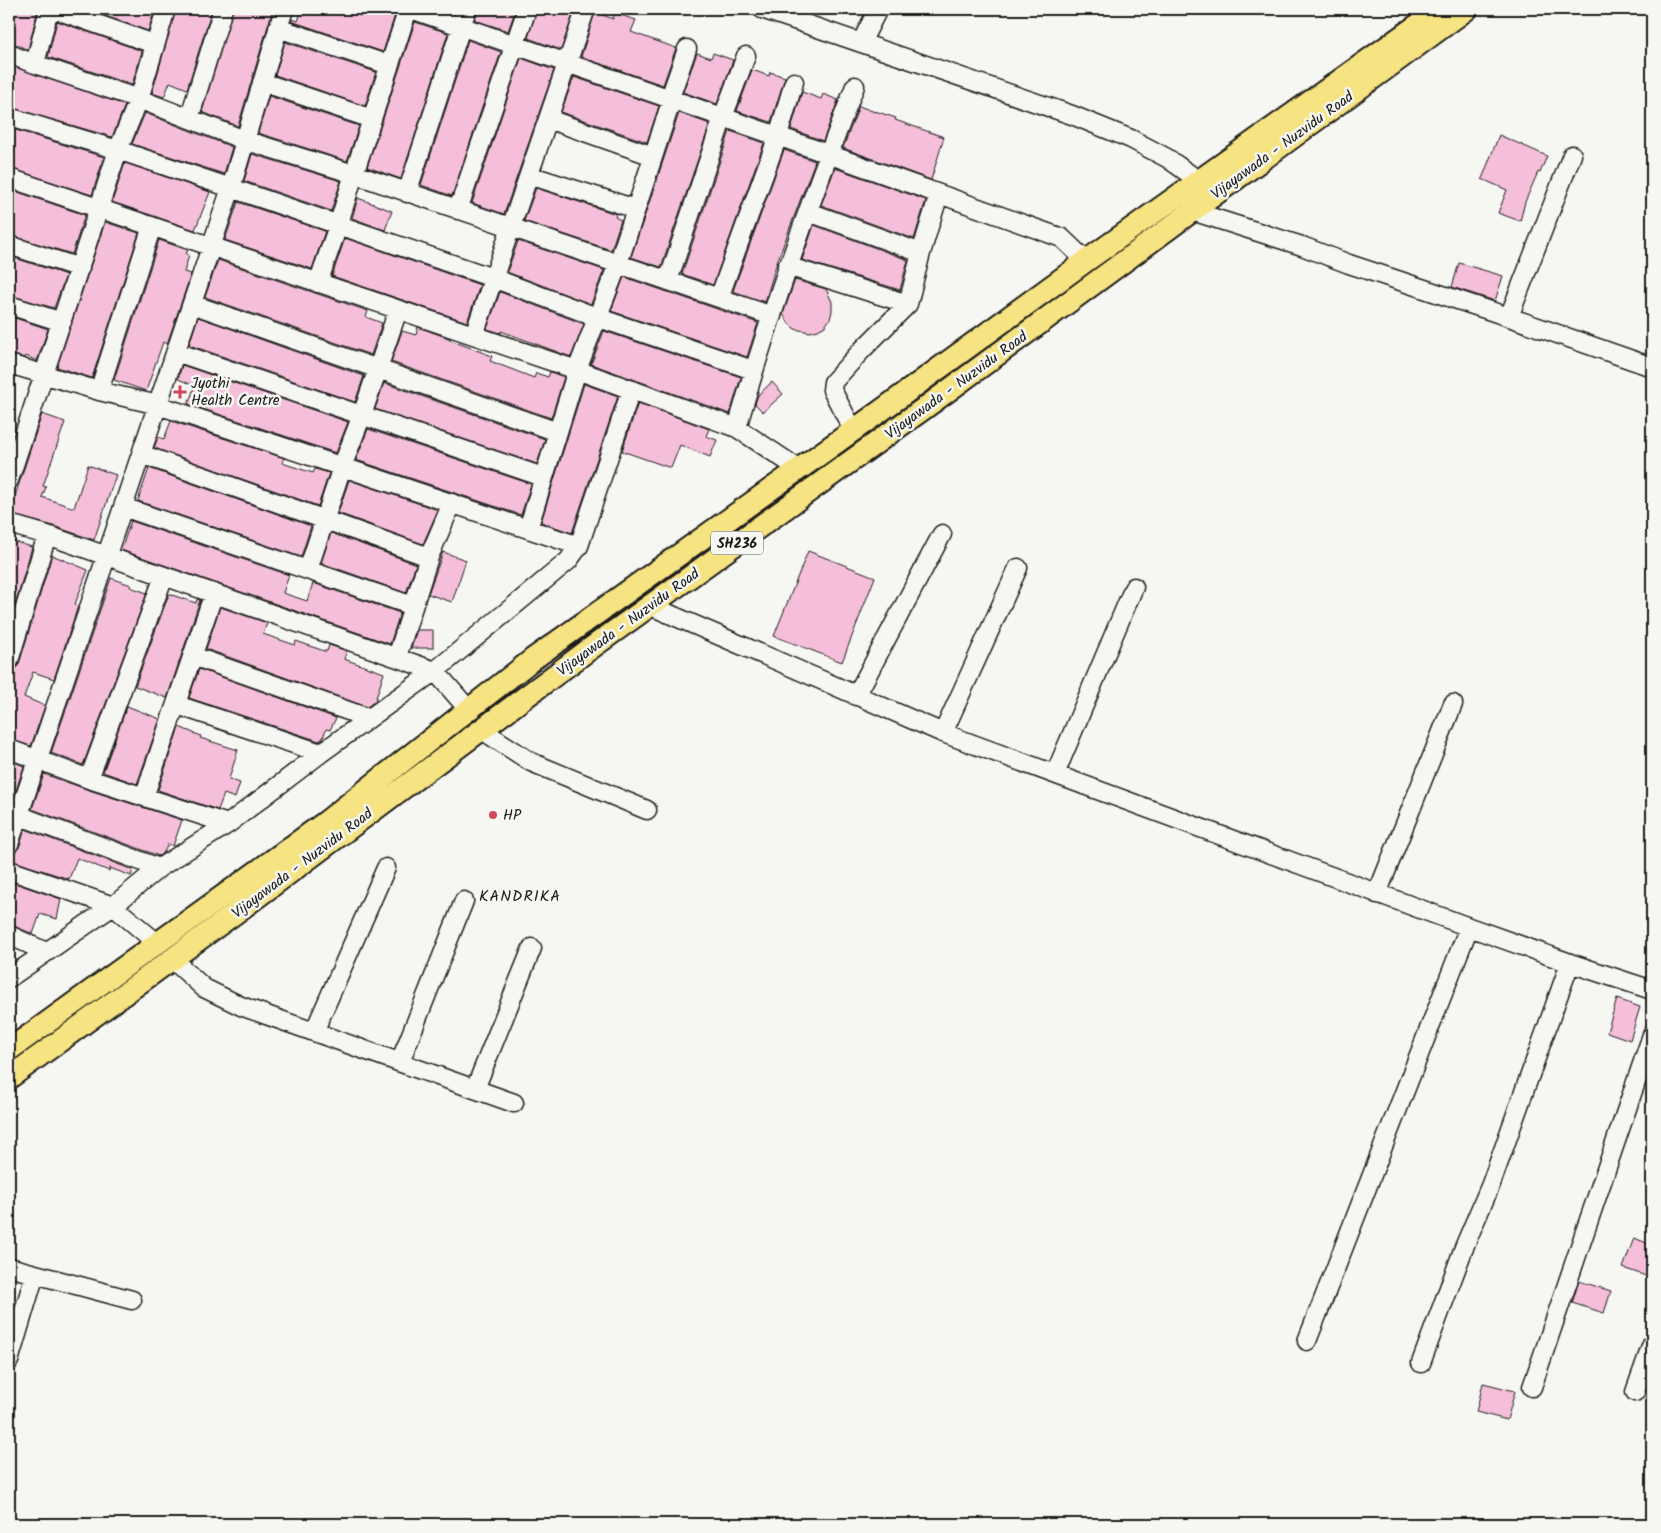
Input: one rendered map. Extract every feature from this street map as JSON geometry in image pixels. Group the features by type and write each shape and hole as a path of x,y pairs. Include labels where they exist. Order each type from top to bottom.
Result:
{"main road":[{"name":"Vijayawada - Nuzvidu Road","path":"9,1050 158,945 324,824 465,705 532,659 791,463 1086,261 1440,9"},
{"name":"Vijayawada - Nuzvidu Road","path":"9,1078 158,945 482,730 926,408 1466,9"}],"street":[{"path":"35,64 49,9"},
{"path":"54,9 154,44"},
{"path":"9,480 118,150 139,99 166,9"},
{"path":"189,119 223,9"},
{"path":"9,844 14,813 37,760 212,246 284,9"},
{"path":"318,283 410,9 778,136 1062,238 1086,261"},
{"path":"407,193 467,9"},
{"path":"458,210 527,9"},
{"path":"762,9 1072,114 1131,139 1167,158 1198,180"},
{"path":"862,43 878,9"},
{"path":"474,335 585,11"},
{"path":"278,28 390,65"},
{"path":"528,529 577,370 599,318 618,264 672,99 672,92 688,49"},
{"path":"9,54 139,99 244,140 354,174 772,316"},
{"path":"668,281 723,117 746,56"},
{"path":"262,82 372,119"},
{"path":"719,298 778,136 794,82"},
{"path":"737,428 753,370 788,266 855,86"},
{"path":"9,117 118,150 231,188 493,278 599,318 753,370"},
{"path":"548,119 653,156"},
{"path":"1509,317 1572,155"},
{"path":"529,176 636,209"},
{"path":"9,178 577,370 737,428 791,463"},
{"path":"850,424 832,390 833,382 908,304 939,194"},
{"path":"1192,211 1652,367"},
{"path":"809,212 921,253"},
{"path":"100,391 152,226"},
{"path":"9,245 80,268"},
{"path":"788,266 908,304"},
{"path":"192,304 558,432"},
{"path":"9,305 62,322"},
{"path":"308,570 342,467 362,416 398,310"},
{"path":"176,352 543,477"},
{"path":"9,364 44,376 158,405 579,546"},
{"path":"9,978 46,952 118,910 159,868 228,824 368,718 439,675 568,561 579,546 631,390"},
{"path":"141,454 429,557"},
{"path":"397,657 429,557 452,503"},
{"path":"123,507 413,606"},
{"path":"9,524 47,535 397,657 439,675 465,705"},
{"path":"856,696 942,534"},
{"path":"9,661 47,535"},
{"path":"943,733 1018,568"},
{"path":"89,779 164,576"},
{"path":"1055,774 1134,587"},
{"path":"144,797 214,594"},
{"path":"651,606 943,733 1468,927 1652,990"},
{"path":"193,656 368,718"},
{"path":"1377,894 1453,704"},
{"path":"177,705 321,752"},
{"path":"482,730 531,762 647,810"},
{"path":"9,750 89,779 228,824"},
{"path":"14,813 159,868"},
{"path":"314,1032 386,868"},
{"path":"9,870 118,910 204,988 241,1006 514,1103"},
{"path":"400,1062 464,901"},
{"path":"1307,1341 1468,927"},
{"path":"9,935 46,952"},
{"path":"474,1089 532,948"},
{"path":"1421,1363 1466,1244 1492,1184 1570,963"},
{"path":"1532,1387 1652,1035"},
{"path":"9,1267 132,1300"},
{"path":"9,1361 35,1274"},
{"path":"1635,1392 1652,1344"}],"building":[{"path":"9,9 38,9 28,50 9,41"},
{"path":"85,9 155,9 148,31"},
{"path":"176,9 212,9 187,89 170,82 164,97 152,93"},
{"path":"233,9 273,9 238,126 202,112"},
{"path":"319,9 397,9 383,52 291,21 292,19 298,21 302,10 317,15"},
{"path":"477,9 516,9 508,31 475,20"},
{"path":"537,9 575,9 561,50 528,38"},
{"path":"595,12 613,19 614,13 636,20 631,32 676,48 663,85 581,57"},
{"path":"57,21 142,51 132,85 48,57"},
{"path":"415,22 448,33 401,179 367,167"},
{"path":"468,40 501,52 452,196 421,185"},
{"path":"285,42 376,72 365,106 275,75"},
{"path":"697,53 711,58 713,53 733,60 717,104 683,92"},
{"path":"521,58 554,70 504,214 472,203"},
{"path":"9,65 125,105 112,137 9,107"},
{"path":"752,70 769,76 770,72 785,77 771,122 737,111"},
{"path":"574,77 659,106 647,142 561,112"},
{"path":"802,92 821,99 823,94 838,100 823,141 791,129"},
{"path":"269,96 359,126 347,161 258,133"},
{"path":"859,106 944,137 931,180 843,148"},
{"path":"145,113 232,147 224,174 132,144"},
{"path":"679,113 710,124 661,267 631,257"},
{"path":"9,128 104,157 92,195 9,168"},
{"path":"730,131 764,143 713,285 682,274"},
{"path":"1499,135 1547,156 1525,202 1520,221 1498,213 1507,190 1482,179"},
{"path":"784,150 815,161 777,262 765,302 733,291"},
{"path":"252,154 341,181 331,211 244,181"},
{"path":"125,163 210,192 195,230 112,202"},
{"path":"835,168 926,200 914,239 821,205"},
{"path":"536,188 616,214 615,217 621,220 611,250 524,221"},
{"path":"9,189 85,215 72,254 9,235"},
{"path":"358,198 392,211 385,230 352,218"},
{"path":"238,202 325,231 312,269 225,240"},
{"path":"105,222 139,233 92,378 57,367"},
{"path":"814,225 908,260 900,290 802,260"},
{"path":"345,238 480,285 467,322 332,276"},
{"path":"159,240 188,250 186,254 189,255 184,272 191,274 167,344 163,342 146,391 114,380"},
{"path":"518,241 604,270 591,304 507,272"},
{"path":"9,256 66,275 54,308 9,295"},
{"path":"218,260 368,311 366,317 382,323 371,355 205,297"},
{"path":"1459,263 1503,276 1495,301 1452,287"},
{"path":"624,277 758,323 747,357 611,311"},
{"path":"795,280 826,289 832,302 830,319 825,326 818,330 810,332 795,329 789,324 783,314"},
{"path":"500,292 584,324 571,357 501,331 501,333 487,329"},
{"path":"9,316 48,329 37,361 26,356 25,358 9,354"},
{"path":"198,317 364,376 355,402 189,345"},
{"path":"418,327 492,356 490,361 534,378 536,373 548,377 550,372 564,377 551,418 391,362 402,331 416,335"},
{"path":"604,331 741,377 730,414 591,364"},
{"path":"182,365 348,422 336,453 188,404 195,386 178,379"},
{"path":"772,382 783,394 763,412 755,404 758,395"},
{"path":"384,383 545,439 537,464 375,409"},
{"path":"584,384 618,396 572,533 541,522"},
{"path":"638,403 709,429 706,436 717,440 710,457 680,445 671,468 622,451"},
{"path":"42,414 65,422 43,486 46,487 42,497 74,508 88,465 116,475 94,540 9,514"},
{"path":"171,421 284,458 282,463 313,473 315,469 329,473 318,506 154,448 158,437 164,439"},
{"path":"368,429 531,484 521,515 356,460"},
{"path":"149,468 311,526 301,557 138,501"},
{"path":"349,480 438,510 423,544 338,513"},
{"path":"131,521 289,575 283,593 307,601 313,583 400,613 390,644 121,550"},
{"path":"331,533 416,564 406,593 321,563"},
{"path":"9,540 32,547 9,625"},
{"path":"808,551 875,577 842,662 774,636"},
{"path":"443,552 466,560 452,602 428,594"},
{"path":"52,555 88,570 75,604 78,606 54,679 33,672 24,697 45,706 31,746 9,739 9,671 16,669 19,664"},
{"path":"111,578 147,593 83,765 51,753"},
{"path":"169,594 196,603 197,599 200,600 167,698 135,686"},
{"path":"220,607 267,623 263,634 295,645 296,641 324,651 327,651 329,645 347,651 344,659 384,673 375,701 367,707 206,649"},
{"path":"417,630 433,630 433,648 411,648"},
{"path":"199,669 336,718 330,730 326,729 323,738 319,741 189,698"},
{"path":"127,706 160,719 137,784 103,772"},
{"path":"179,727 201,736 200,738 238,750 229,779 240,783 235,798 224,794 218,810 158,790"},
{"path":"9,760 24,766 12,802 9,800"},
{"path":"44,774 182,820 173,846 168,844 164,852 159,856 32,809"},
{"path":"25,829 133,870 131,876 110,868 109,871 77,858 69,879 10,860 12,854 19,848"},
{"path":"9,881 61,899 57,919 40,914 33,934 9,924"},
{"path":"1617,999 1640,1007 1630,1040 1607,1032"},
{"path":"1634,1238 1652,1245 1652,1278 1623,1268"},
{"path":"1579,1281 1611,1291 1604,1313 1572,1303"},
{"path":"1483,1383 1515,1391 1507,1420 1476,1412"}],"place":[{"name":"Jyothi Health Centre","path":"180,392"},
{"name":"HP","path":"493,815"}],"district":[{"name":"KANDRIKA","path":"520,895"}]}
